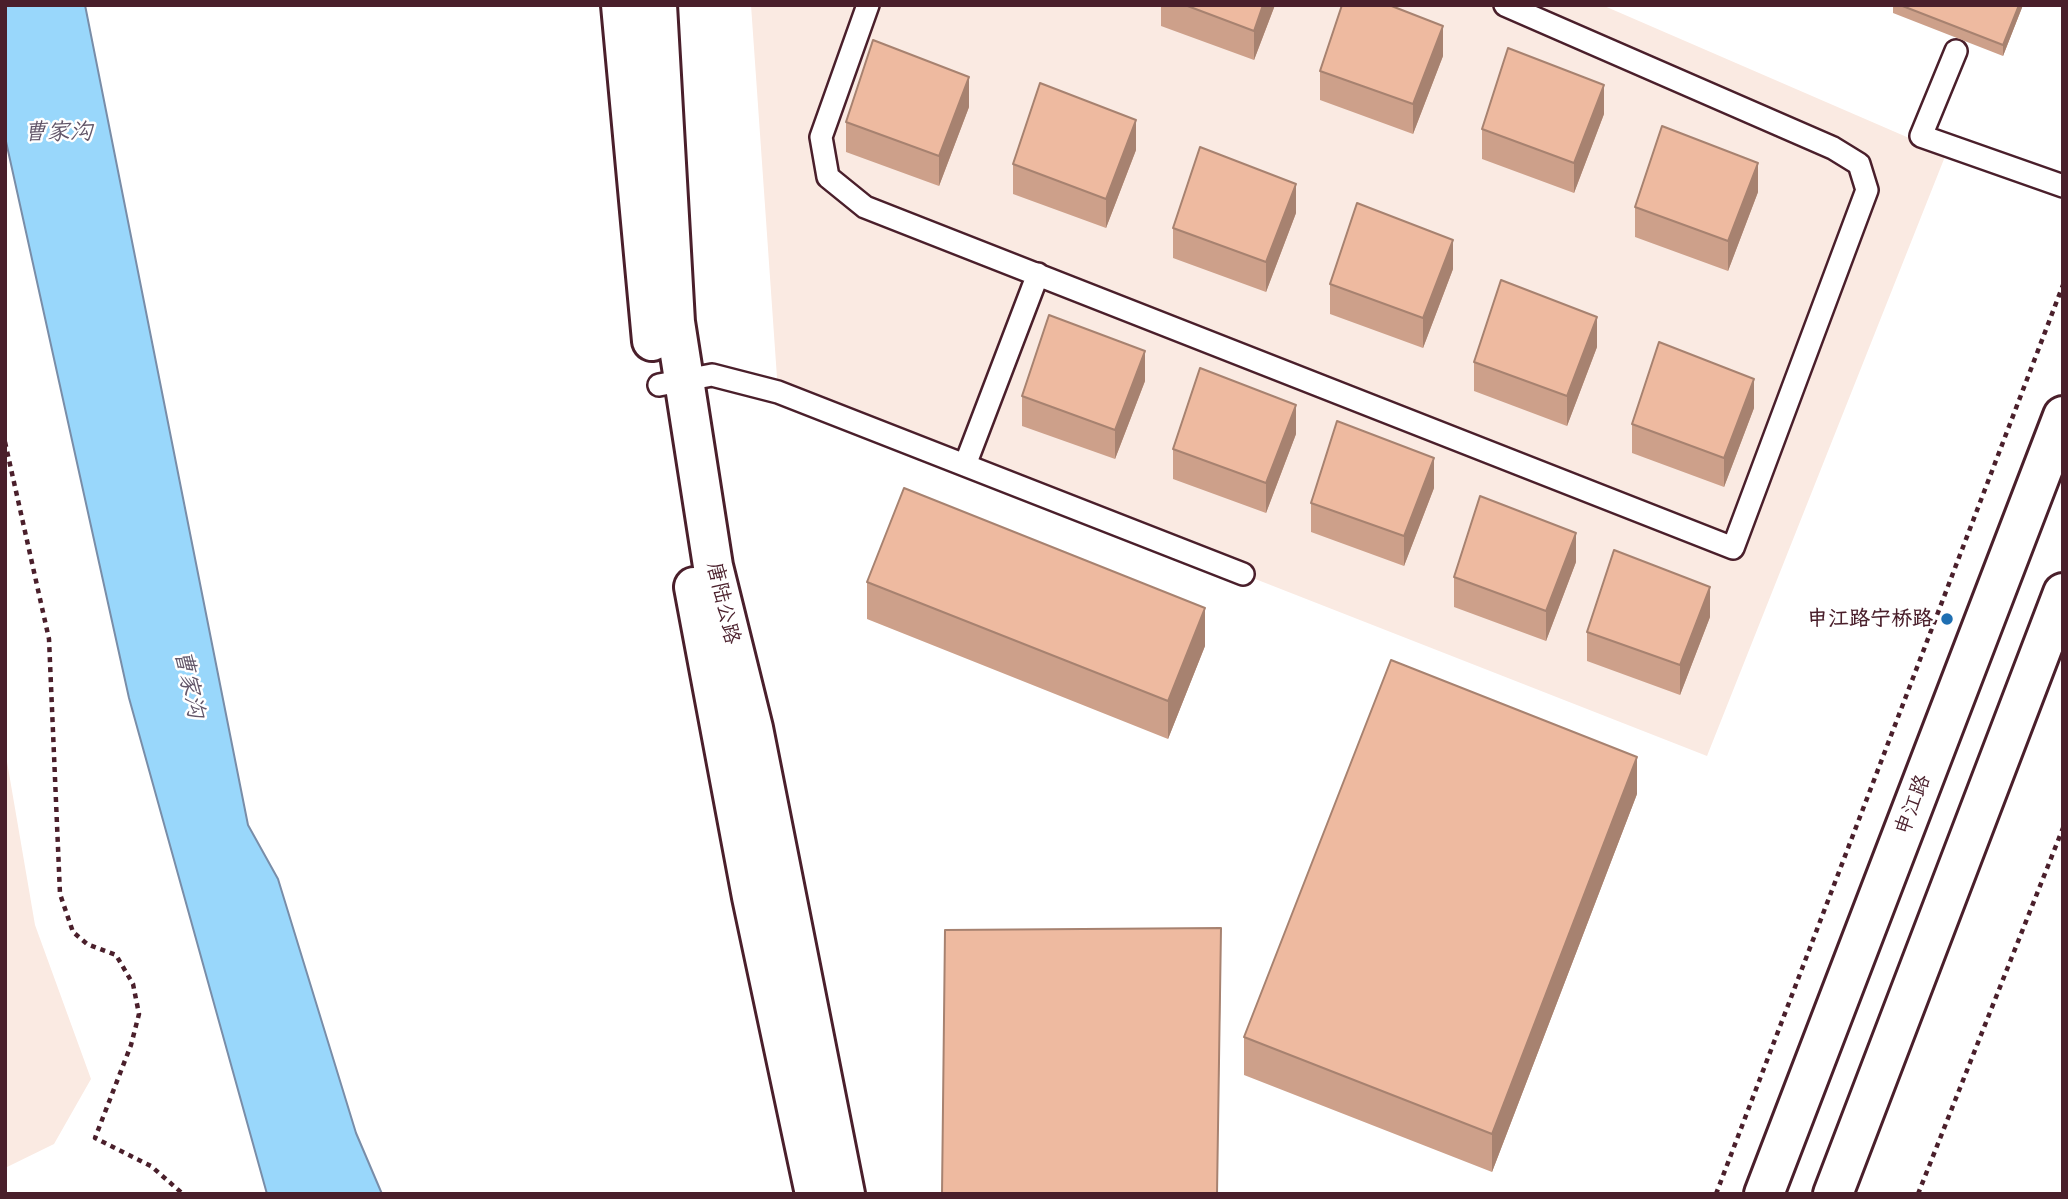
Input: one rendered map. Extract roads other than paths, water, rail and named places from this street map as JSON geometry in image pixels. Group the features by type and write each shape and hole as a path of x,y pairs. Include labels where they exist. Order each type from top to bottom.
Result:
{"main road":[{"name":"唐陆公路","path":"621,5 650,330 672,383 753,728 845,1194"},
{"name":"唐陆公路","path":"657,5 675,323 672,383 694,588 749,884 815,1194"},
{"name":"申江路","path":"1765,1194 2063,416"},
{"path":"1833,1194 2063,593"}],"lane":[{"path":"868,5 821,137 828,177 865,206 1733,548 1867,190 1859,164 1833,148 1504,5"},
{"path":"1956,51 1921,136 2063,186"},
{"path":"965,465 1038,274"},
{"path":"672,383 712,375 778,392 1243,574"}],"water":[{"name":"曹家沟","path":"5,5 85,5 248,825 278,879 356,1133 382,1194 267,1194 129,698 5,137"}],"place":[{"name":"申江路宁桥路","path":"1947,619"}]}
